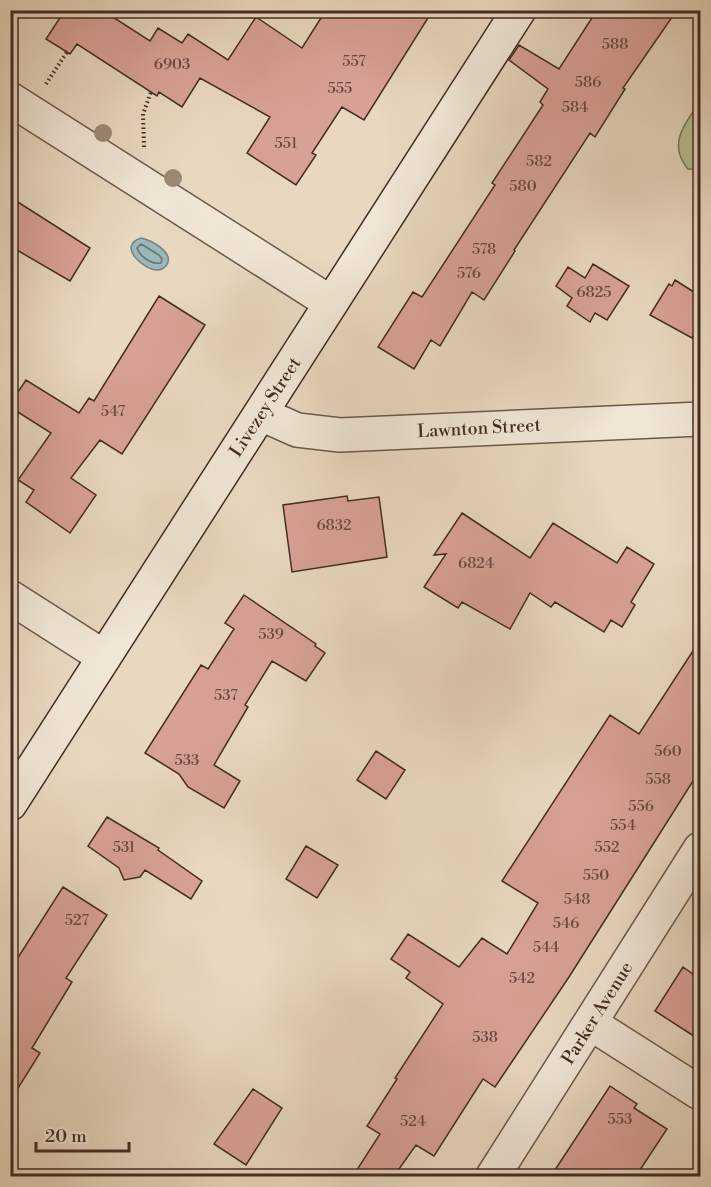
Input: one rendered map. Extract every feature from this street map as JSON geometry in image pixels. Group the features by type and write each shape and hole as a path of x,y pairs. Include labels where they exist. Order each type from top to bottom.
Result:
{"street":[{"name":"Livezey Street","path":"10,804 519,10"},
{"path":"10,99 331,303"},
{"name":"Lawnton Street","path":"261,414 297,430 340,435 700,419"},
{"path":"10,597 104,657"},
{"name":"Parker Avenue","path":"493,1176 700,849"},
{"path":"591,1023 700,1093"}],"path":[{"path":"12,10 20,16"},
{"path":"43,89 67,52"},
{"path":"144,154 142,123 146,102 151,92"}],"green space":[{"path":"700,102 700,169 688,169 679,151 680,134"}],"water":[{"path":"141,238 151,241 165,252 168,256 166,266 159,270 146,267 135,257 131,247"}],"building":[{"path":"65,10 102,10 150,41 158,28 182,43 188,34 228,60 256,17 302,48 326,10 433,10 364,120 342,107 312,153 316,155 296,185 247,153 270,117 200,78 182,107 159,92 157,96 77,44 70,54 46,39"},
{"path":"597,10 677,10 623,88 625,89 595,137 590,133 484,300 472,292 440,346 431,340 414,369 378,347 413,292 422,297 495,185 492,183 543,105 540,102 548,89 509,60 519,45 559,69"},
{"path":"10,197 90,248 70,281 10,246"},
{"path":"593,264 629,286 607,320 595,313 590,322 567,306 572,298 556,286 568,267 585,278"},
{"path":"675,280 700,296 700,324 692,338 650,315 669,284 672,286"},
{"path":"159,296 205,325 122,454 100,440 71,478 96,495 70,533 26,502 34,490 18,480 51,433 10,407 10,404 26,380 79,413 89,398 94,401"},
{"path":"347,496 348,501 379,497 387,557 292,572 283,505"},
{"path":"462,513 530,558 553,523 617,563 627,547 654,564 631,602 635,605 622,627 611,620 604,632 555,602 551,607 530,593 510,629 462,602 458,608 424,587 446,554 434,555"},
{"path":"244,595 316,644 315,646 325,653 306,681 272,661 245,705 248,707 214,765 240,781 224,808 188,787 179,774 145,753 201,665 208,669 234,629 225,623"},
{"path":"700,640 700,770 569,977 495,1087 483,1079 434,1156 416,1145 394,1176 353,1176 380,1134 367,1126 443,1004 406,978 410,972 391,959 408,934 459,967 482,938 507,954 538,903 502,881 610,715 639,734"},
{"path":"376,751 405,770 386,799 357,780"},
{"path":"107,817 159,848 158,850 202,881 191,899 145,870 140,877 124,880 119,868 88,846"},
{"path":"306,846 338,865 317,898 286,879"},
{"path":"63,887 107,915 66,978 72,982 32,1048 40,1053 10,1101 10,970"},
{"path":"683,967 700,979 700,1040 655,1011"},
{"path":"610,1086 637,1104 634,1108 667,1129 636,1176 551,1176"},
{"path":"253,1089 282,1108 246,1165 214,1144"}]}
